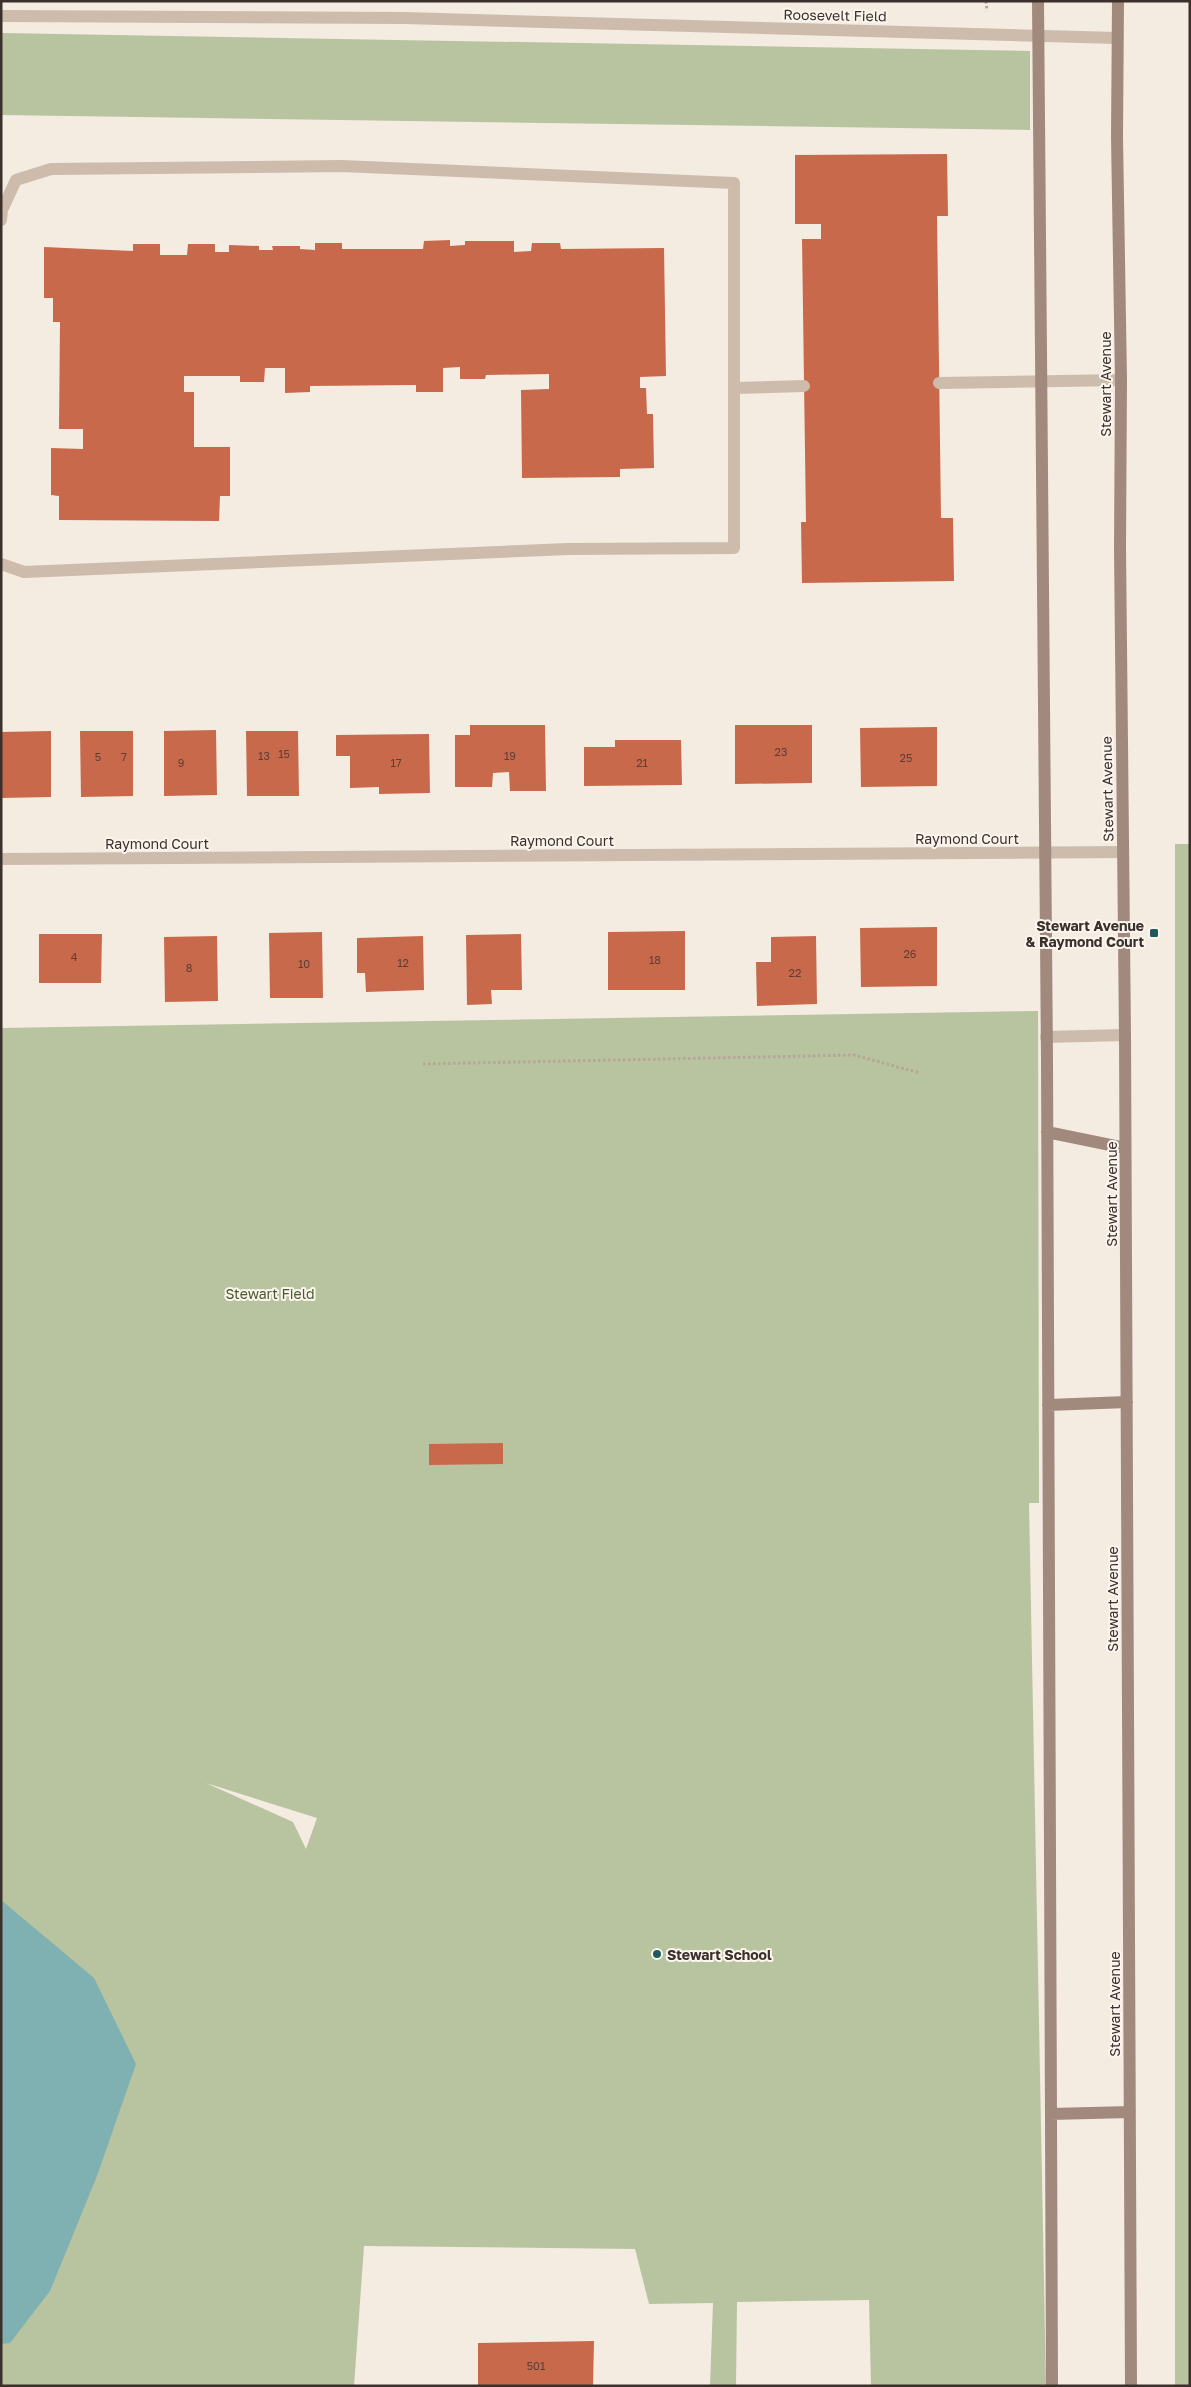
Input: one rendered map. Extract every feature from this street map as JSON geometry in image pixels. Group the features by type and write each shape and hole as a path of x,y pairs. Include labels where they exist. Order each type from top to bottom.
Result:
{"main road":[{"path":"1038,1 1047,1132 1052,2386"},
{"name":"Stewart Avenue","path":"1118,1 1131,2386"},
{"path":"1047,1132 1125,1148"},
{"path":"1048,1405 1127,1402"},
{"path":"1051,2114 1130,2112"}],"street":[{"name":"Roosevelt Field","path":"1,16 405,18 1117,38"},
{"path":"1,220 2,210 16,180 51,169 342,166 734,183 735,388 734,548 568,549 24,572 1,564"},
{"path":"939,383 1121,380"},
{"path":"735,388 804,386"},
{"name":"Raymond Court","path":"1,858 1123,852"},
{"path":"1046,1038 1125,1035"}],"path":[{"path":"422,1064 854,1055 920,1073"}],"green space":[{"path":"1,33 1030,51 1030,130 1,115"},
{"path":"1175,844 1190,844 1190,2386 1175,2386"},
{"name":"Stewart Field","path":"1038,1011 1039,1503 1029,1503 1046,2386 871,2386 869,2300 737,2302 736,2386 710,2386 713,2303 649,2304 635,2249 364,2246 354,2386 1,2386 1,1028","holes":["206,1783 317,1818 306,1849 293,1822"]}],"water":[{"path":"1,1900 94,1978 136,2064 97,2176 50,2291 10,2343 1,2344"}],"building":[{"path":"947,154 948,216 937,216 941,518 953,518 954,581 802,583 801,522 806,522 802,239 821,239 821,224 795,224 795,155"},
{"path":"450,240 450,246 465,245 465,241 514,241 514,252 531,251 532,243 560,243 561,249 664,248 666,376 640,377 640,388 646,388 647,414 653,414 654,468 620,469 620,477 522,478 521,390 549,389 549,374 486,375 485,379 460,379 460,367 443,368 443,392 416,392 416,385 310,386 310,392 285,393 285,368 265,368 264,382 240,382 240,376 184,376 184,392 194,392 194,447 230,447 230,496 220,496 219,521 59,520 59,496 51,495 51,448 83,449 83,429 59,429 60,322 53,322 53,298 44,298 44,247 133,251 133,244 160,244 160,255 187,255 188,244 215,244 215,252 229,252 229,245 259,246 259,250 273,250 272,246 300,246 300,249 315,250 315,243 342,243 342,249 423,249 424,241"},
{"path":"470,725 545,725 546,791 510,791 509,772 493,773 492,787 455,787 455,735 470,735"},
{"path":"735,725 812,725 812,783 735,784"},
{"path":"937,727 937,786 861,787 860,728"},
{"path":"216,730 217,795 164,796 164,731"},
{"path":"51,731 51,797 1,798 1,732"},
{"path":"80,731 133,731 133,796 81,797"},
{"path":"246,731 298,731 299,796 247,796"},
{"path":"429,734 430,793 379,794 379,787 350,788 350,756 336,756 336,735"},
{"path":"615,740 681,740 682,785 584,786 584,747 615,747"},
{"path":"937,927 937,986 861,987 860,928"},
{"path":"685,931 685,990 608,990 608,932"},
{"path":"322,932 323,998 270,998 269,933"},
{"path":"39,934 102,934 101,983 39,983"},
{"path":"521,934 522,990 491,990 492,1004 467,1005 466,935"},
{"path":"217,936 218,1001 165,1002 164,937"},
{"path":"423,936 424,990 366,992 365,973 357,973 357,938"},
{"path":"816,936 817,1004 757,1006 756,962 771,962 771,937"},
{"path":"503,1443 503,1464 429,1465 429,1444"},
{"path":"594,2341 593,2386 478,2386 478,2343"}],"place":[{"name":"Stewart Avenue & Raymond Court","path":"1154,933"},
{"name":"Stewart School","path":"657,1954"}]}
